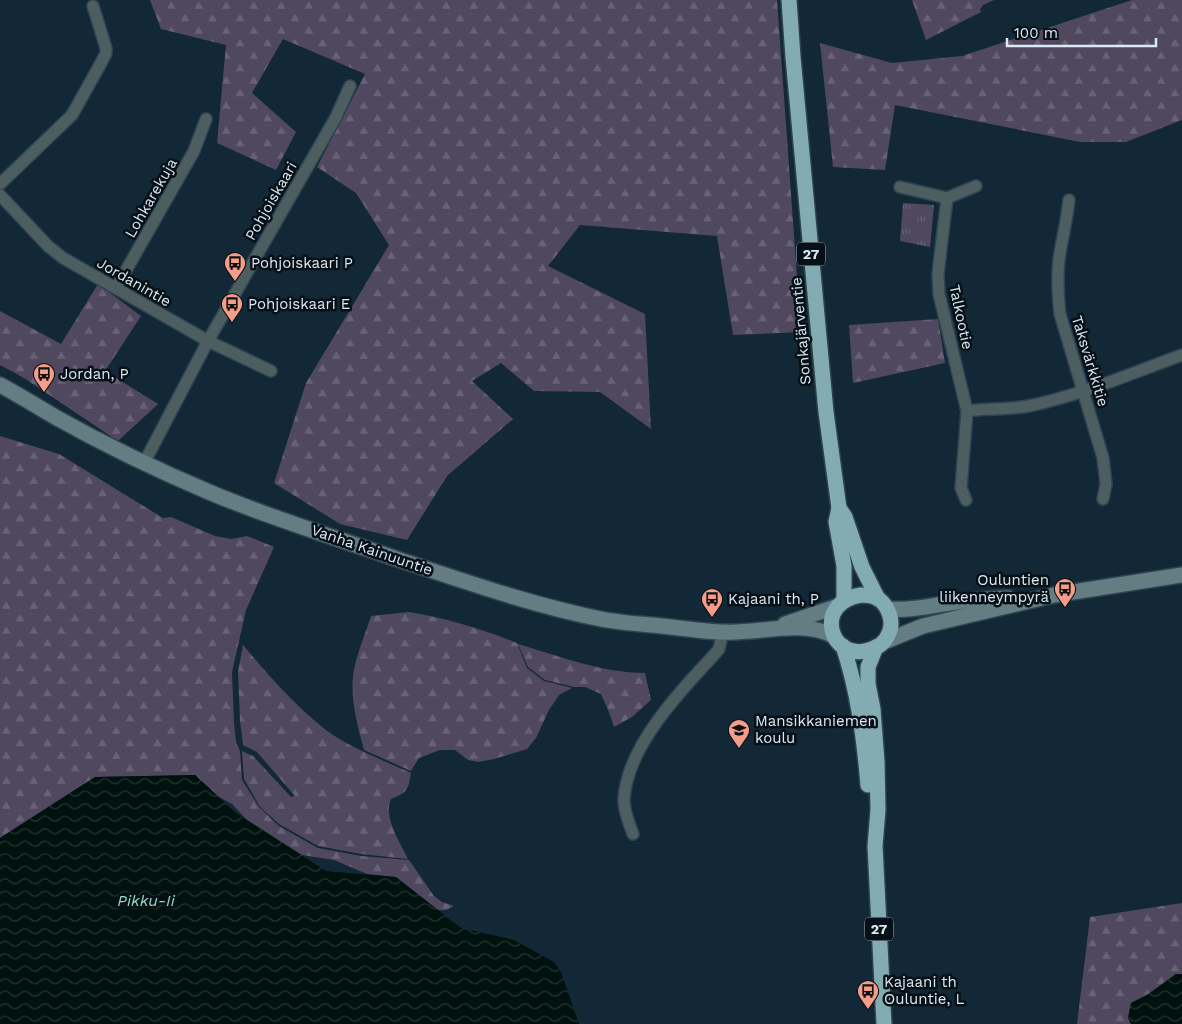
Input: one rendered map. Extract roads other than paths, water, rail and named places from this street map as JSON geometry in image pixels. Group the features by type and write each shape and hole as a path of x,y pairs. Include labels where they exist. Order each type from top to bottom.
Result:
{"highway":[{"name":"Sonkajärventie","path":"789,0 792,57 826,412 839,508 836,522 844,566 840,604"},
{"name":"Sonkajärventie","path":"839,508 845,517 862,567 883,604"},
{"path":"861,595 883,604 891,619 891,630 881,644 864,651 852,651 838,641 831,626 840,604 851,596 861,595"},
{"name":"27","path":"838,641 856,691 862,724 870,811 875,835 884,1024"},
{"name":"27","path":"875,835 878,810 877,762 868,684 868,667 881,644"}],"main road":[{"name":"Vanha Kainuuntie","path":"2,389 144,463 210,492 256,510 531,603 602,619 723,632 769,629 824,631 838,641"},
{"path":"881,644 923,626 1054,595 1182,575"},
{"path":"883,604 907,610 976,600 1054,595"},
{"name":"Vanha Kainuuntie","path":"769,629 840,604"}],"street":[{"path":"0,184 72,115 101,64 106,48 93,6"},
{"name":"Pohjoiskaari","path":"144,463 208,341 336,117 350,86"},
{"name":"Lohkarekuja","path":"116,288 194,151 206,119"},
{"path":"900,187 947,198 976,186"},
{"name":"Jordanintie","path":"0,195 63,258 208,341 271,371"},
{"name":"Talkootie","path":"947,198 938,274 939,294 967,411 961,488 966,500"},
{"name":"Taksvärkkitie","path":"1069,200 1068,216 1059,259 1058,296 1063,329 1103,458 1106,484 1103,499"},
{"path":"967,411 1015,408 1040,403 1083,391 1182,355"},
{"path":"633,834 624,802 627,778 642,746 662,715 719,649 723,632"}],"water":[{"name":"Pikku-Ii","path":"195,775 236,813 326,871 396,877 461,928 514,940 554,962 561,972 579,1024 0,1024 0,838 95,777"},
{"path":"1176,974 1182,974 1182,1024 1131,1024 1128,1018 1131,1003 1149,994"}],"place":[{"name":"Pohjoiskaari P","path":"235,282"},
{"name":"Pohjoiskaari E","path":"232,323"},
{"name":"Jordan, P","path":"44,393"},
{"name":"Ouluntien liikenneympyrä","path":"1065,608"},
{"name":"Kajaani th, P","path":"712,618"},
{"name":"Mansikkaniemen koulu","path":"739,749"},
{"name":"Kajaani th Ouluntie, L","path":"868,1010"}]}
